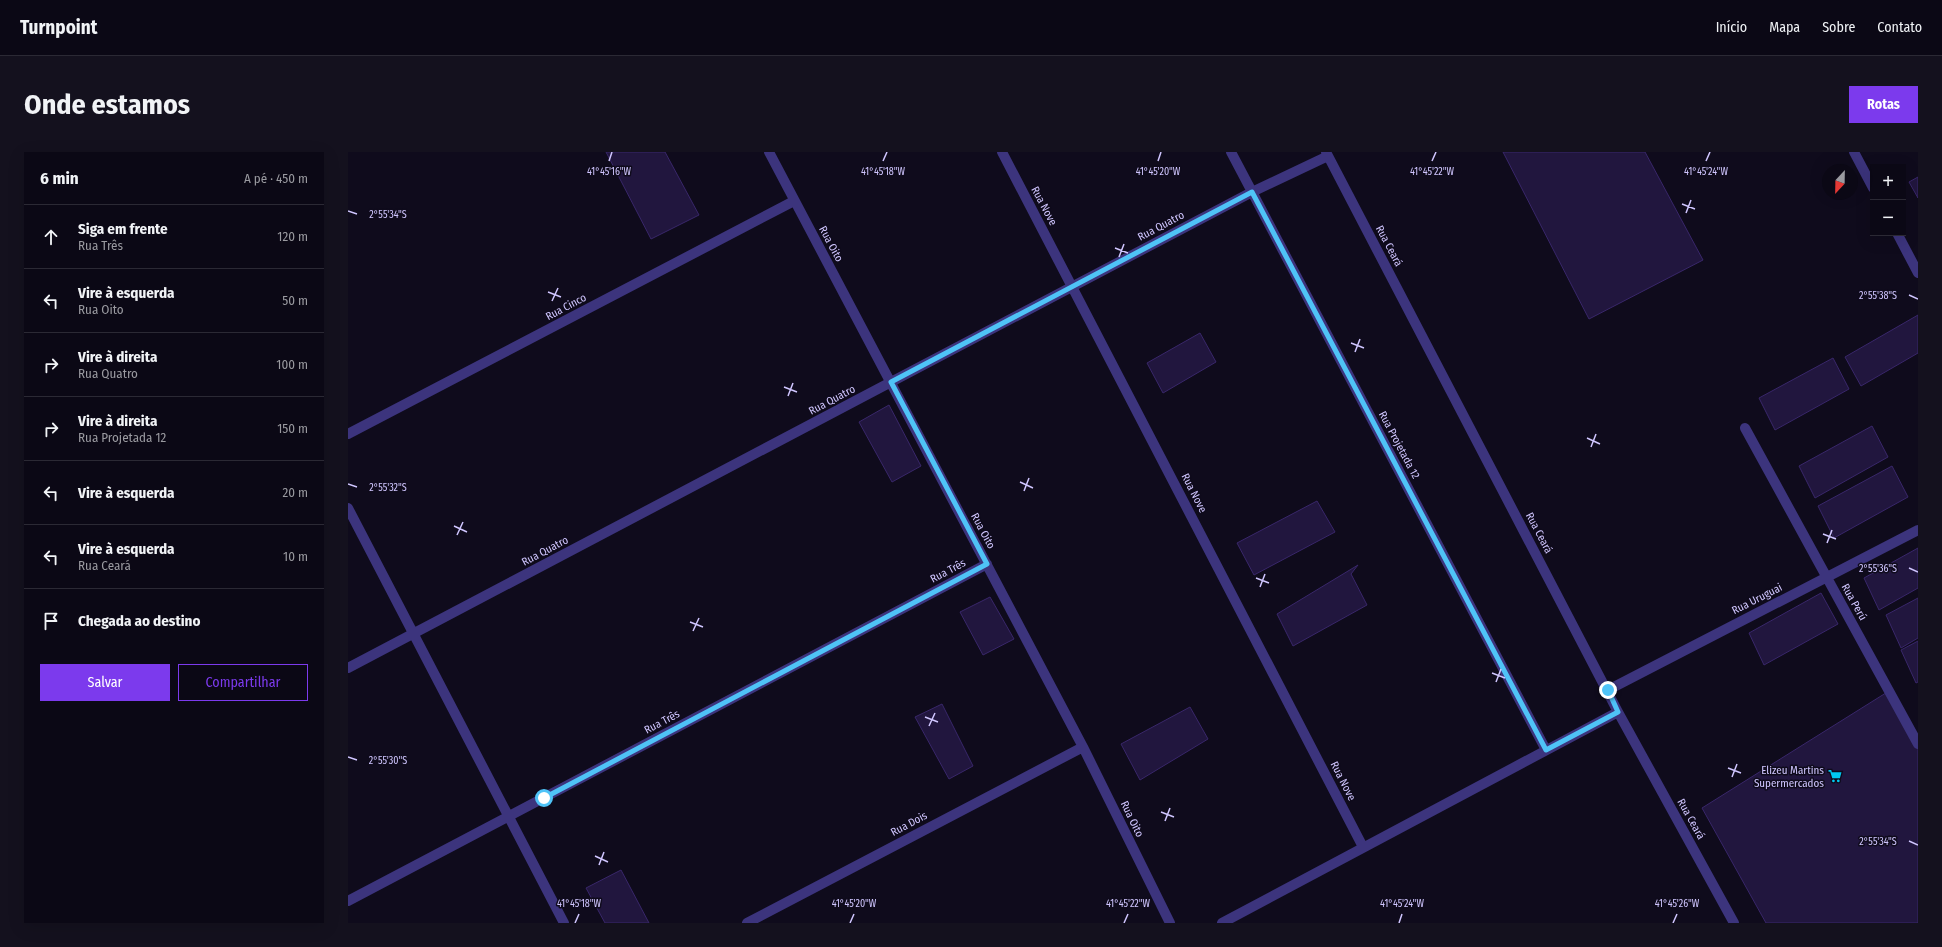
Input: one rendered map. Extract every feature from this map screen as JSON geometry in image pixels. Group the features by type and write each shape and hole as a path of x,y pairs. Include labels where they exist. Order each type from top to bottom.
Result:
{"street":[{"name":"Rua Oito","path":"768,152 1083,747 1170,923"},
{"name":"Rua Nove","path":"1002,152 1364,846"},
{"name":"Rua Projetada 12","path":"1231,152 1546,750"},
{"path":"1854,152 1870,182"},
{"name":"Rua Quatro","path":"348,668 1072,285 1327,154"},
{"name":"Rua Ceará","path":"1327,154 1608,690 1618,712 1734,923"},
{"name":"Rua Cinco","path":"348,434 794,201"},
{"path":"1899,236 1918,273"},
{"name":"Rua Perú","path":"1745,428 1918,744"},
{"path":"348,508 564,923"},
{"name":"Rua Uruguai","path":"1608,690 1918,530"},
{"name":"Rua Três","path":"348,901 987,564"},
{"path":"1222,923 1618,712"},
{"name":"Rua Dois","path":"747,923 1083,747"}],"building":[{"path":"606,152 665,152 699,215 651,239"},
{"path":"1503,152 1645,152 1703,260 1589,319"},
{"path":"1918,177 1918,198 1909,182"},
{"path":"1918,315 1918,353 1861,386 1845,357"},
{"path":"1200,333 1216,362 1163,393 1147,363"},
{"path":"1833,358 1849,389 1775,430 1759,398"},
{"path":"889,405 921,466 892,482 859,422"},
{"path":"1872,426 1888,457 1815,498 1799,466"},
{"path":"1892,466 1908,497 1834,538 1818,506"},
{"path":"1317,501 1335,532 1254,575 1237,543"},
{"path":"1918,548 1918,588 1879,610 1864,578"},
{"path":"1358,565 1351,574 1367,605 1293,646 1277,614"},
{"path":"1821,593 1838,624 1764,665 1749,633"},
{"path":"990,597 1014,639 983,655 960,612"},
{"path":"1918,598 1918,638 1901,648 1886,615"},
{"path":"1918,641 1918,682 1916,683 1901,650"},
{"name":"Elizeu Martins Supermercados","path":"1889,691 1918,744 1918,923 1766,923 1702,808"},
{"path":"942,704 973,766 949,779 915,717"},
{"path":"1190,707 1208,739 1140,780 1121,744"},
{"path":"621,870 649,923 605,923 586,888"}],"place":[{"name":"Elizeu Martins Supermercados","path":"1835,776"}],"route":[{"path":"544,798 987,564 891,382 1072,285 1252,192 1546,750 1618,712 1608,690"}]}
